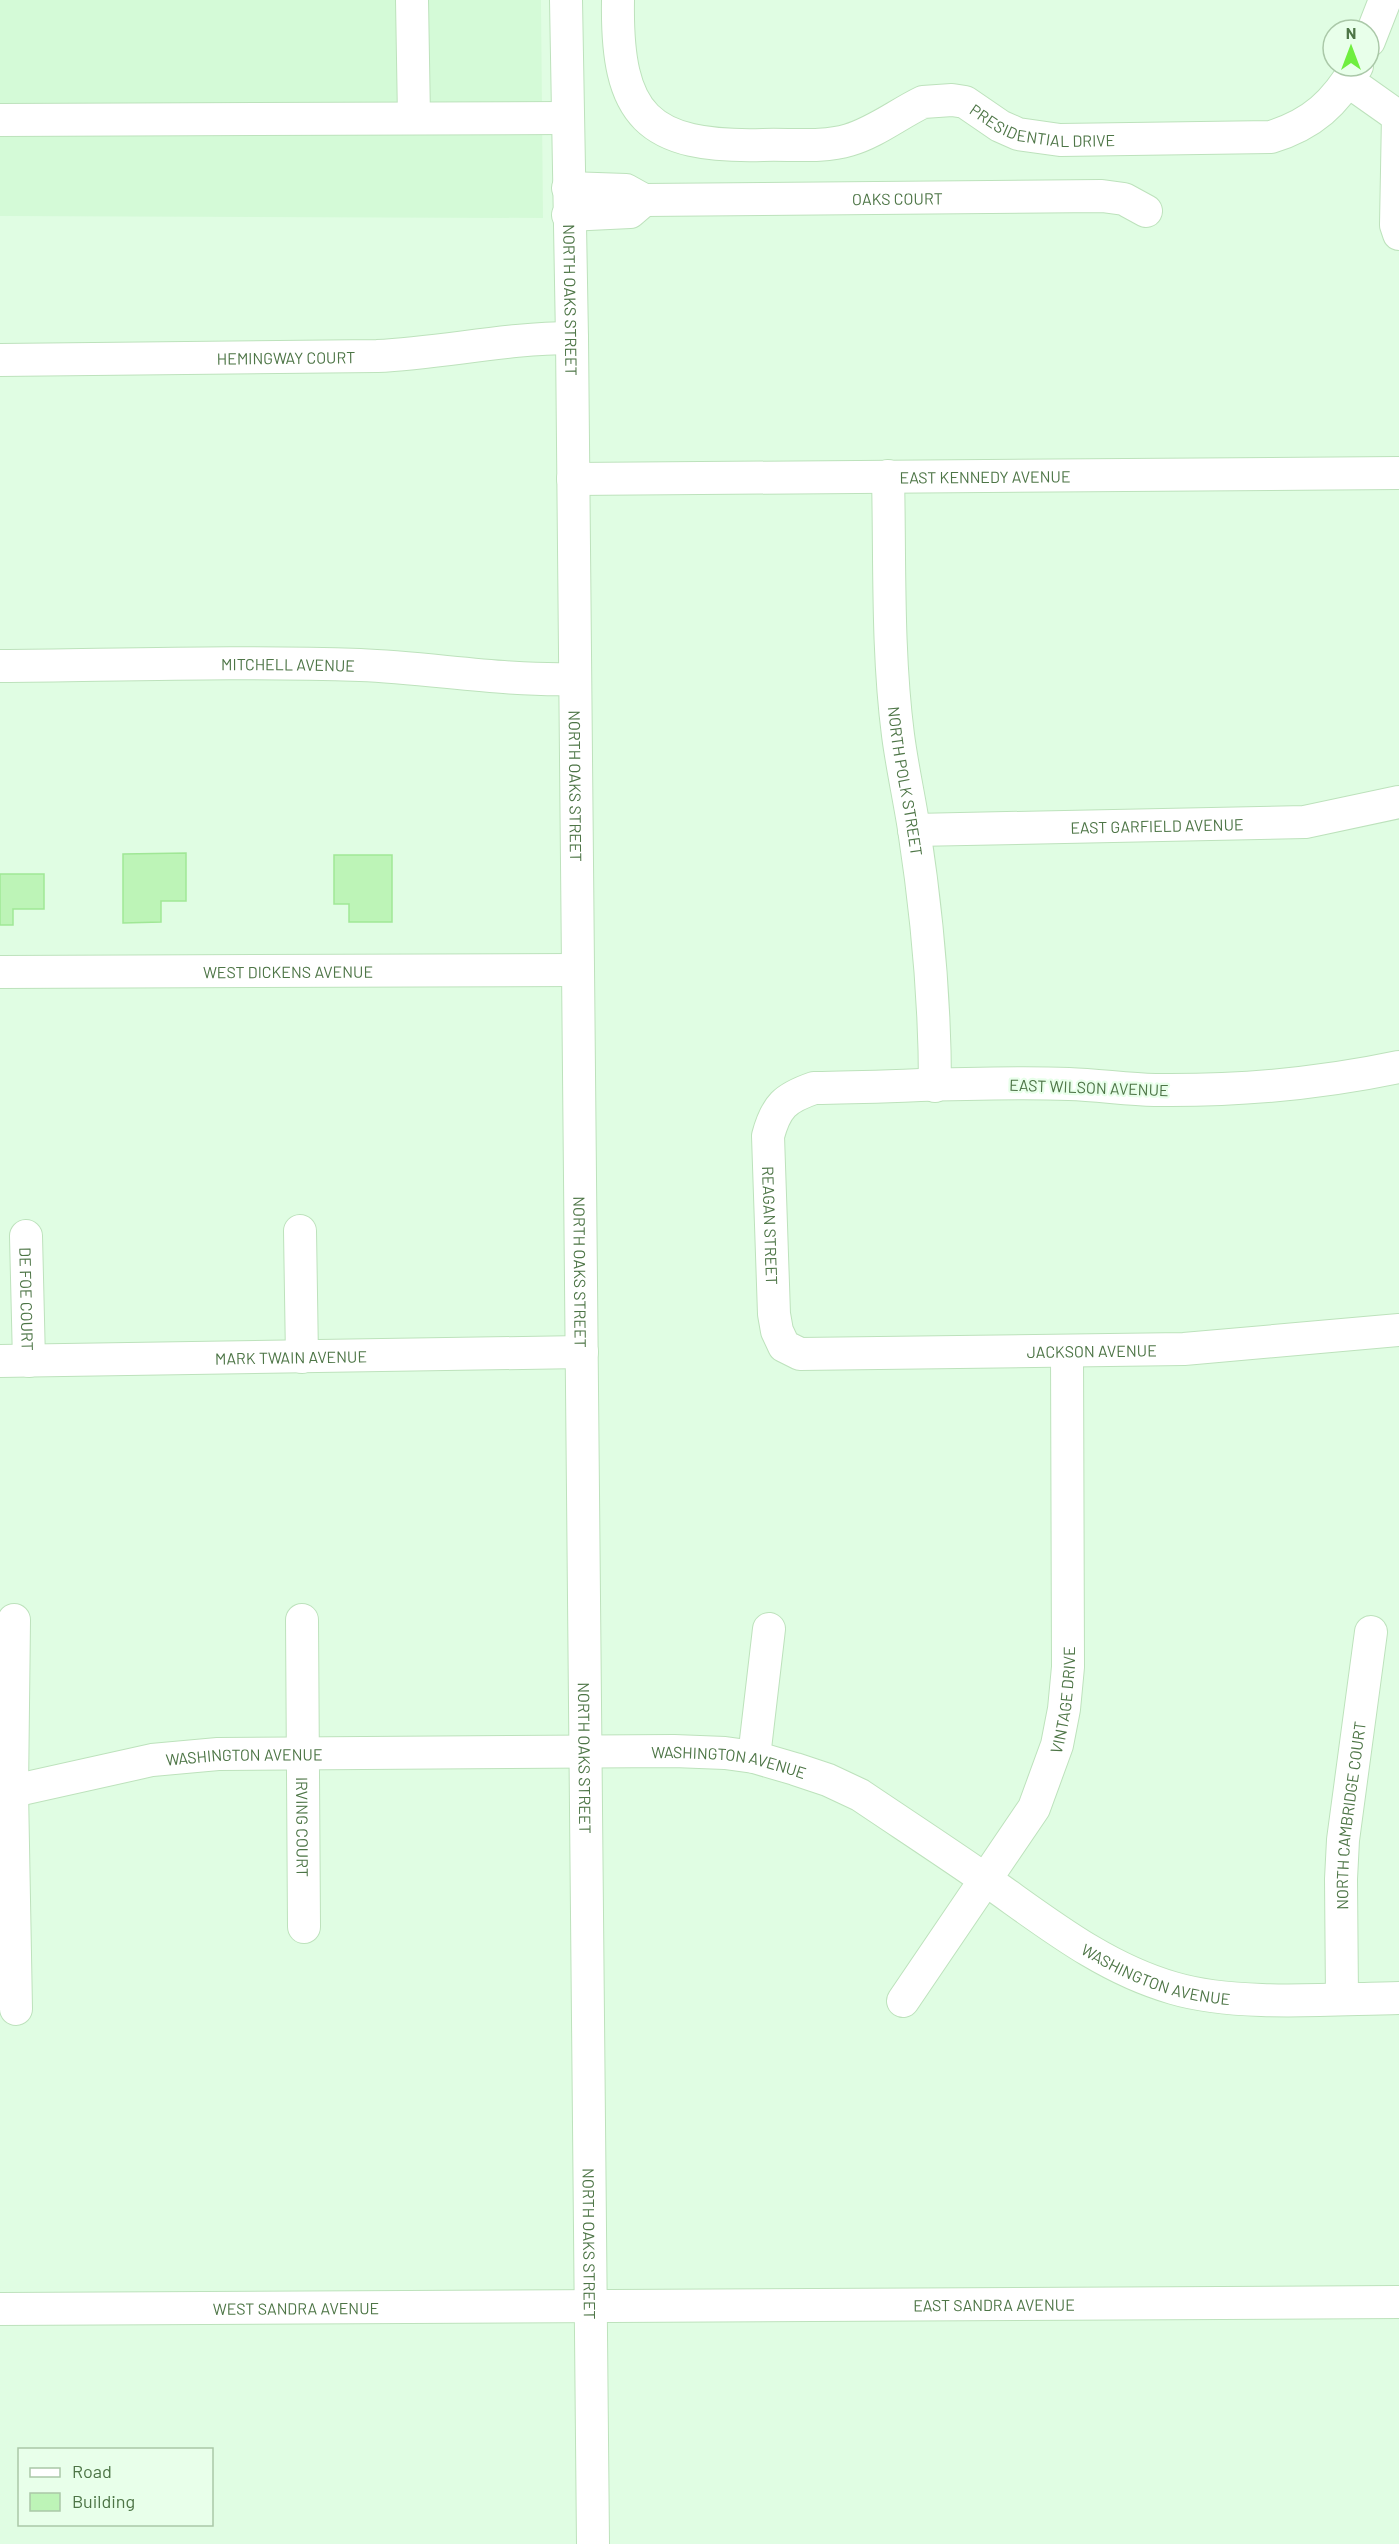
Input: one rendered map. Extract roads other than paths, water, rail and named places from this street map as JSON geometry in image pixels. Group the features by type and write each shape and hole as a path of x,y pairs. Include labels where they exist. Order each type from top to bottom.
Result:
{"street":[{"path":"412,0 414,118"},
{"name":"NORTH OAKS STREET","path":"566,0 572,338 593,2544"},
{"name":"PRESIDENTIAL DRIVE","path":"618,0 620,59 633,99 643,116 679,139 723,146 830,143 849,140 923,102 936,100 965,102 1000,126 1037,138 1060,141 1271,137 1291,131 1308,121 1326,107 1349,78"},
{"path":"1378,18 1385,0"},
{"name":"PRESIDENTIAL DRIVE","path":"1356,78 1399,117"},
{"path":"1399,117 1396,225 1399,234"},
{"path":"0,120 567,118"},
{"name":"OAKS COURT","path":"568,202 626,190 644,200 1102,196 1124,199 1146,211"},
{"name":"HEMINGWAY COURT","path":"0,360 377,356 433,352 504,341 572,338"},
{"name":"EAST KENNEDY AVENUE","path":"573,479 1399,473"},
{"name":"NORTH POLK STREET","path":"888,476 892,647 898,733 914,830 933,995 935,1086"},
{"name":"MITCHELL AVENUE","path":"0,666 307,664 399,667 505,678 574,679"},
{"name":"EAST GARFIELD AVENUE","path":"914,830 1305,822 1399,802"},
{"name":"WEST DICKENS AVENUE","path":"0,972 577,970"},
{"name":"EAST WILSON AVENUE","path":"782,1105 795,1095 814,1088 1070,1084 1157,1090 1242,1088 1305,1082 1399,1067"},
{"name":"REAGAN STREET","path":"782,1105 773,1119 768,1136 774,1314 784,1346"},
{"path":"300,1232 302,1357"},
{"name":"DE FOE COURT","path":"14,1361 26,1236"},
{"name":"JACKSON AVENUE","path":"784,1346 800,1354 818,1355 1184,1349 1399,1330"},
{"name":"MARK TWAIN AVENUE","path":"14,1361 582,1352"},
{"name":"VINTAGE DRIVE","path":"903,2001 1034,1808 1057,1745 1064,1709 1068,1627 1067,1352"},
{"path":"14,1620 6,1792 16,2009"},
{"name":"IRVING COURT","path":"302,1620 304,1927"},
{"path":"754,1757 769,1629"},
{"name":"NORTH CAMBRIDGE COURT","path":"1342,1998 1343,1840 1371,1632"},
{"name":"WASHINGTON AVENUE","path":"6,1792 152,1760 218,1754 674,1751 754,1757 828,1780 861,1795 1080,1946 1134,1973 1172,1988 1221,1997 1399,1998"},
{"name":"EAST SANDRA AVENUE","path":"591,2306 1399,2302"},
{"name":"WEST SANDRA AVENUE","path":"0,2309 591,2306"}]}
